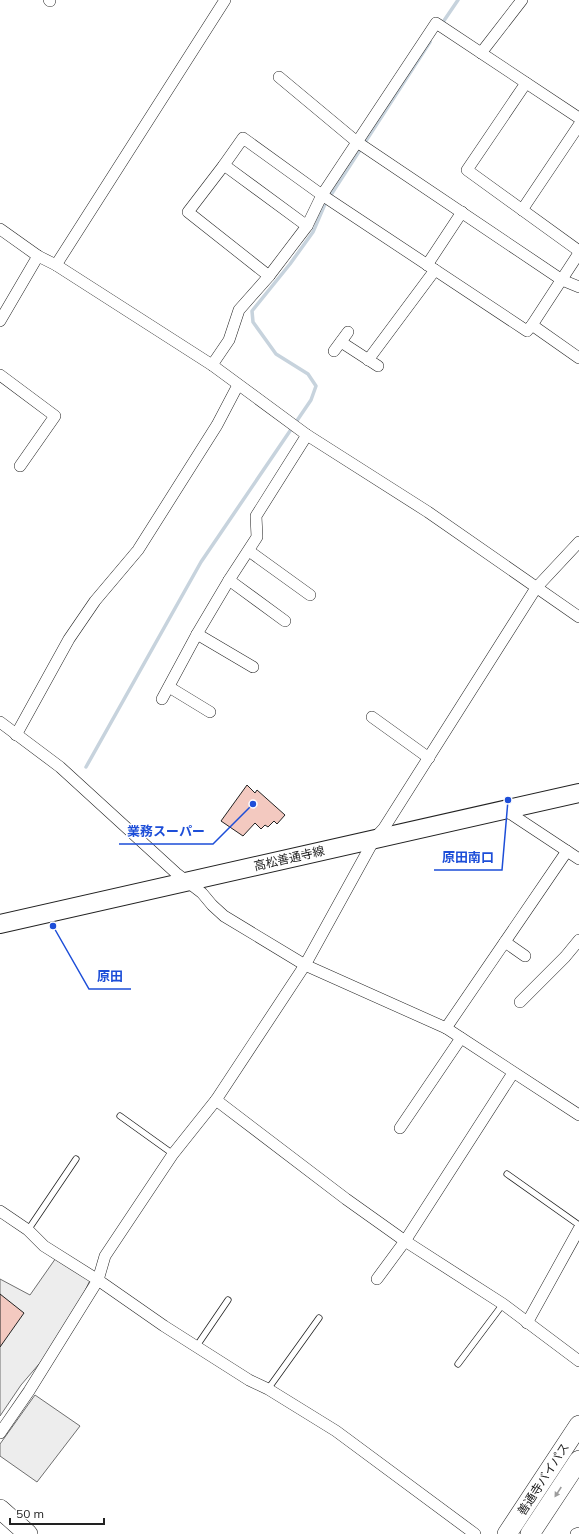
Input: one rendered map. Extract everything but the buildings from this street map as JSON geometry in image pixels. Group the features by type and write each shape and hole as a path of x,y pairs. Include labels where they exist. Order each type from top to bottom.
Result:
{"highway":[{"name":"善通寺バイパス","path":"507,1534 579,1425"},
{"name":"善通寺バイパス","path":"530,1534 579,1460"},
{"path":"0,1509 28,1534"}],"main road":[{"name":"高松善通寺線","path":"0,924 579,793"}],"street":[{"path":"56,265 225,0"},
{"path":"482,53 522,0"},
{"path":"212,365 229,340 239,310 269,276 308,226 322,195 436,23 579,118"},
{"path":"279,77 358,142 562,280 579,287"},
{"path":"269,276 188,212 243,138 322,195 527,331 532,326 579,252 467,170 526,83"},
{"path":"522,210 579,126"},
{"path":"224,165 308,226"},
{"path":"368,360 431,268 462,212"},
{"path":"0,229 38,256 56,265 212,365 307,435 428,512 579,617"},
{"path":"0,321 38,256"},
{"path":"532,326 579,358"},
{"path":"348,332 337,347 368,360 378,366"},
{"path":"0,375 55,416 20,466"},
{"path":"16,735 69,638 95,601 138,550 217,425 238,385"},
{"path":"162,699 197,634 257,537 256,516 307,435"},
{"path":"0,1432 29,1391 98,1280 105,1256 173,1154 216,1100 305,965 375,838 384,828 536,588 579,542"},
{"path":"249,551 310,595"},
{"path":"229,580 285,621"},
{"path":"197,634 253,667"},
{"path":"169,687 210,712"},
{"path":"372,717 429,758"},
{"path":"0,722 60,768 176,873 202,893 224,916 305,965 446,1028 579,1115"},
{"path":"505,810 579,859"},
{"path":"446,1028 567,851"},
{"path":"520,1002 565,957 579,940"},
{"path":"505,942 525,956"},
{"path":"400,1128 461,1038"},
{"path":"377,1279 405,1241 513,1073"},
{"path":"216,1100 346,1199 405,1241 503,1304 579,1361"},
{"path":"0,1211 28,1230 44,1246 98,1280 196,1347 336,1431 475,1534"},
{"path":"527,1323 579,1229"}],"lane":[{"path":"120,1116 173,1154"},
{"path":"28,1230 76,1159"},
{"path":"508,1174 579,1225"},
{"path":"196,1347 228,1300"},
{"path":"458,1364 503,1304"},
{"path":"268,1389 319,1318"}],"shaded area":[{"path":"58,1255 92,1276 64,1335 21,1385 0,1416 0,1279 30,1295"},
{"path":"35,1395 80,1426 37,1482 0,1456 0,1444"}],"waterway":[{"path":"441,25 458,0"},
{"path":"86,767 201,562 311,400 316,386 308,374 276,354 253,322 252,311 290,264 313,232 325,204 430,42"}],"place":[{"name":"原田南口","path":"508,800"},
{"name":"業務スーパー","path":"253,804"},
{"name":"原田","path":"53,926"}]}
